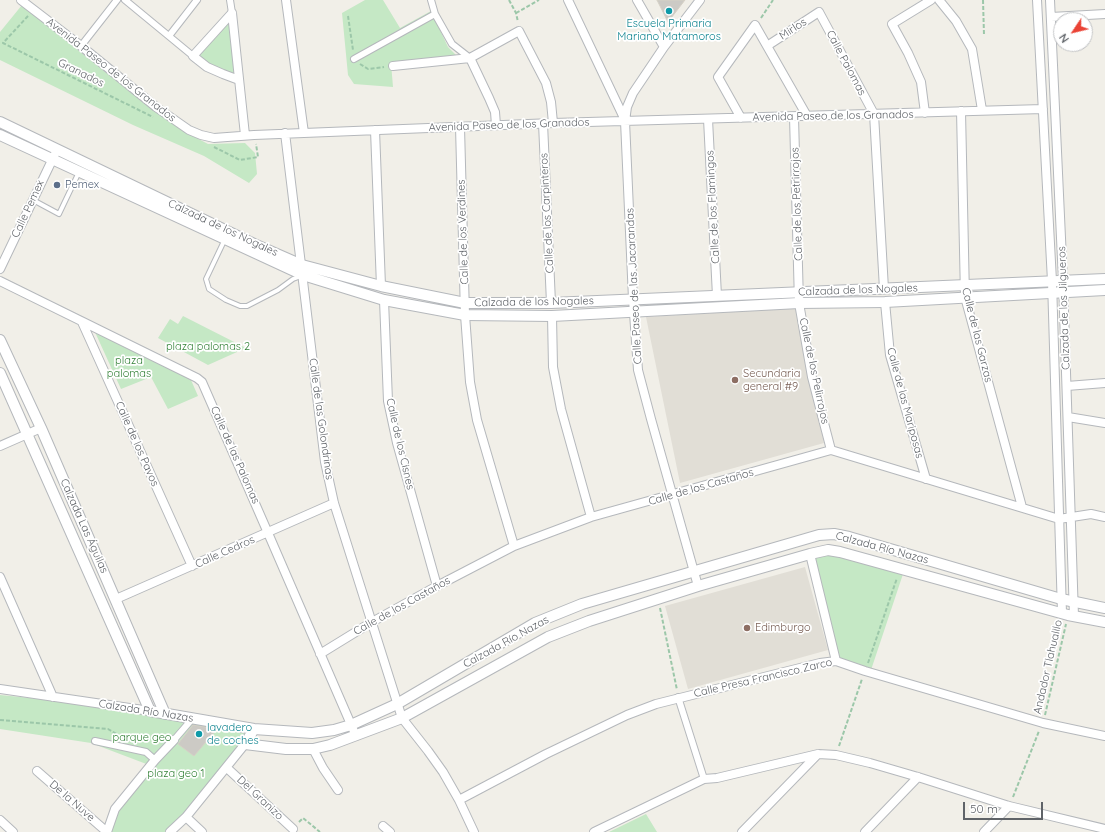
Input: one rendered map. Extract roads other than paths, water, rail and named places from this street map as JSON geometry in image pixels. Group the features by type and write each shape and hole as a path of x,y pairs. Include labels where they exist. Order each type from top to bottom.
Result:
{"street":[{"name":"Avenida Paseo de los Granados","path":"20,0 81,46 156,108 190,130 201,135 214,138 254,134 543,123 1043,109"},
{"path":"81,46 117,0"},
{"path":"125,0 193,56 212,69 239,80"},
{"path":"169,36 197,0"},
{"path":"230,0 244,135"},
{"path":"286,0 304,133"},
{"path":"431,0 435,14 452,44 470,58 495,112 496,125"},
{"path":"568,0 625,121"},
{"path":"637,0 664,47"},
{"name":"Calle Paseo de las Jacarandas","path":"698,586 650,419 638,370 633,299 625,121 627,107 633,93 664,47 700,0"},
{"path":"925,113 921,82 908,53 892,24 931,0"},
{"path":"940,0 956,21 972,49 982,110"},
{"name":"Calzada de los Jilgueros","path":"1038,0 1052,281 1061,599 1068,614"},
{"name":"Calzada de los Jilgueros","path":"1050,0 1063,280 1074,602 1068,614"},
{"name":"Mirlos","path":"767,46 819,12"},
{"name":"Calle Palomas","path":"819,12 874,114"},
{"path":"193,56 232,13"},
{"path":"354,59 435,14"},
{"path":"1051,17 1105,14"},
{"path":"741,118 718,77 755,25 807,116"},
{"path":"393,66 470,58 519,31 546,83 551,102 553,123"},
{"name":"Calle de las Garzas","path":"961,111 965,297 1022,507"},
{"path":"874,114 884,289"},
{"name":"Calle de los Petrirrojos","path":"794,117 799,292"},
{"name":"Calle de los Flamingos","path":"708,119 717,296"},
{"name":"Calzada de los Nogales","path":"0,122 57,150 225,239 253,247"},
{"name":"Calle de los Carpinteros","path":"543,123 551,303"},
{"name":"Calle de los Verdines","path":"460,127 465,315 470,382 477,420 514,546"},
{"path":"375,130 381,286"},
{"name":"Calle de las Golondrinas","path":"285,133 325,462 334,503 402,718 443,772 459,800 474,832"},
{"name":"Calzada de los Nogales","path":"0,135 79,172 148,198 302,270 384,300 465,315 552,316 799,303 885,302 1105,290"},
{"name":"Calle Pemex","path":"0,269 57,150"},
{"name":"Calzada de los Nogales","path":"302,270 465,303 551,303 1105,278"},
{"name":"Calle de las Palomas","path":"0,281 202,382 356,736"},
{"name":"Calle de los Pelirrojos","path":"799,292 799,303 812,377 831,450"},
{"name":"Calle de los Cisnes","path":"384,300 388,401 397,443 437,586"},
{"name":"Calle de las Mariposas","path":"885,302 890,355 926,479"},
{"path":"552,316 553,367 555,381 561,409 591,517"},
{"name":"Calle de los Pavos","path":"82,322 192,566"},
{"name":"Calzada Las Águilas","path":"0,340 41,428 165,714"},
{"name":"Calzada Las Águilas","path":"0,373 150,711"},
{"path":"1067,386 1105,383"},
{"path":"1068,417 1105,423"},
{"path":"0,446 41,428"},
{"path":"831,450 1059,519 1091,514 1105,517"},
{"name":"Calle de los Castaños","path":"320,654 372,622 514,546 591,517 831,450"},
{"name":"Calle Cedros","path":"116,599 334,503"},
{"name":"Calzada Río Nazas","path":"0,689 150,711 254,729 312,733 334,730 351,725 397,704 535,624 582,604 820,535 834,534 1061,599 1105,608"},
{"name":"Calzada Río Nazas","path":"245,744 286,749 313,749 330,745 402,718 548,636 589,621 698,586 828,550 1068,614 1105,622"},
{"path":"810,554 836,661"},
{"path":"0,577 53,697"},
{"name":"Calle Presa Francisco Zarco","path":"459,800 546,754 628,714 678,697 820,663 836,661 865,671 1043,722 1105,736"},
{"path":"678,697 704,779"},
{"path":"107,832 115,809 155,760 193,718"},
{"path":"170,832 186,817 227,768 254,729"},
{"path":"95,741 146,752 155,760"},
{"path":"313,749 323,768 338,790"},
{"path":"742,832 818,754"},
{"path":"594,832 704,779 717,778 818,754 836,755 918,777 1009,806 1105,829"},
{"name":"Del Granizo","path":"227,768 293,829"},
{"name":"De la Nuve","path":"37,771 107,832"},
{"path":"865,832 918,777"},
{"path":"984,832 1009,806"},
{"path":"186,817 202,832"},
{"path":"0,820 13,832"},
{"path":"383,826 390,832"}],"lane":[{"path":"32,200 59,214 79,172"},
{"path":"225,239 206,279 209,289 226,300 240,306 248,306 278,290 302,270"}],"place":[{"name":"Escuela Primaria Mariano Matamoros","path":"669,11"},
{"name":"Pemex","path":"57,185"},
{"name":"Secundaria general #9","path":"735,380"},
{"name":"Edimburgo","path":"747,628"},
{"name":"lavadero de coches","path":"199,734"}],"park label":[{"name":"plaza palomas 2","path":"208,347"},
{"name":"plaza palomas","path":"129,367"},
{"name":"parque geo","path":"142,738"},
{"name":"plaza geo 1","path":"176,774"}]}
